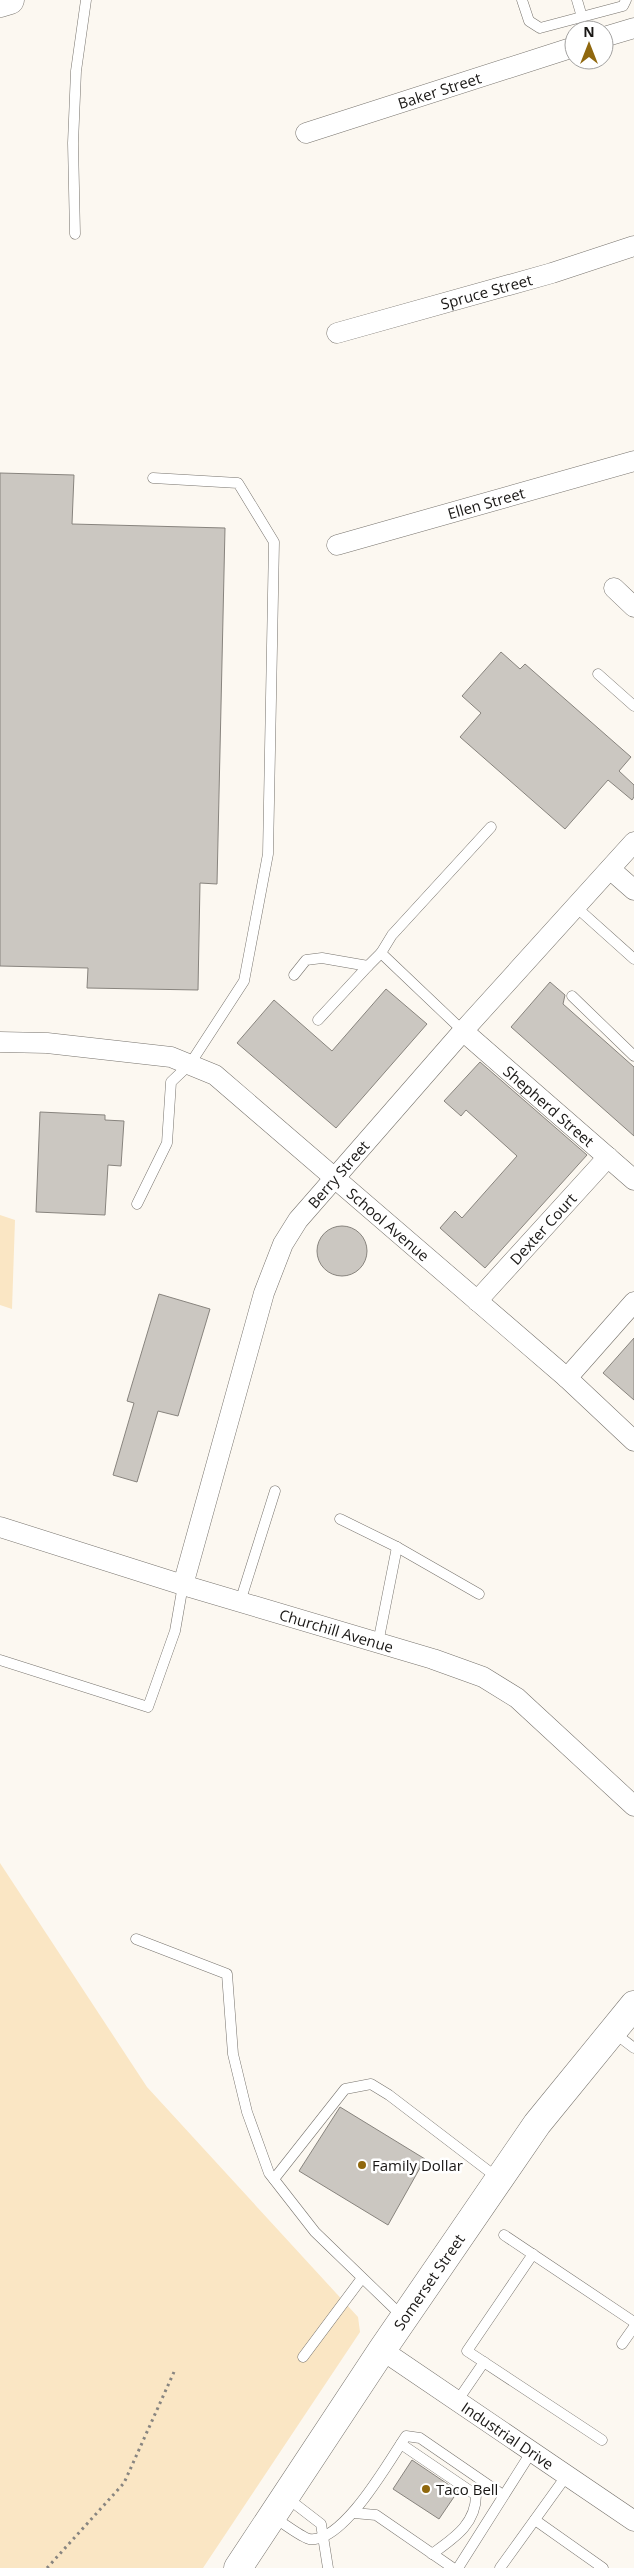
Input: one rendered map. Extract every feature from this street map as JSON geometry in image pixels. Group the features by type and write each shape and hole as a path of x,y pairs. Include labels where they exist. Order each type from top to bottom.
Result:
{"main road":[{"path":"0,3 10,0"},
{"name":"Somerset Street","path":"238,2568 382,2350 537,2124 634,2005"}],"street":[{"path":"614,34 634,28"},
{"name":"Baker Street","path":"306,133 564,50"},
{"name":"Spruce Street","path":"337,333 552,273 634,246"},
{"name":"Ellen Street","path":"337,545 634,461"},
{"path":"614,588 634,607"},
{"name":"Berry Street","path":"183,1585 264,1293 283,1244 298,1220 334,1177 634,842"},
{"path":"610,869 634,890"},
{"name":"Shepherd Street","path":"463,1031 634,1180"},
{"name":"School Avenue","path":"0,1042 47,1043 171,1056 215,1075 567,1378 634,1441"},
{"name":"Dexter Court","path":"477,1301 608,1157"},
{"path":"567,1378 634,1302"},
{"name":"Churchill Avenue","path":"0,1527 183,1585 433,1659 483,1677 517,1698 634,1806"},
{"name":"Industrial Drive","path":"382,2350 634,2521"}],"lane":[{"path":"75,234 73,143 76,71 86,0"},
{"path":"522,0 529,21 540,28 623,6 626,0"},
{"path":"577,0 582,16"},
{"path":"137,1204 167,1143 171,1082 190,1064 244,981 268,854 274,542 238,484 153,478"},
{"path":"598,674 634,706"},
{"path":"318,1020 382,953 392,935 491,827"},
{"path":"576,907 634,959"},
{"path":"382,953 463,1031"},
{"path":"294,975 306,960 322,958 368,966"},
{"path":"572,996 634,1056"},
{"path":"240,1602 275,1491"},
{"path":"340,1519 397,1547 479,1594"},
{"path":"378,1643 397,1547"},
{"path":"0,1660 148,1707 175,1631 183,1585"},
{"path":"136,1939 227,1974 233,2054 247,2112 269,2173 315,2232 404,2318"},
{"path":"613,2032 634,2048"},
{"path":"274,2179 345,2089 371,2084 389,2095 500,2180"},
{"path":"504,2235 634,2322"},
{"path":"533,2254 467,2351 602,2440"},
{"path":"302,2357 362,2278"},
{"path":"622,2344 634,2327"},
{"path":"458,2400 484,2362"},
{"path":"279,2507 309,2539 324,2537 354,2513 406,2436 420,2438 504,2495"},
{"path":"401,2444 476,2495 476,2510 457,2536 432,2554"},
{"path":"458,2568 532,2451"},
{"path":"500,2568 567,2475"},
{"path":"279,2507 322,2524 328,2568"},
{"path":"354,2513 376,2515 453,2568"},
{"path":"535,2520 603,2568"}],"path":[{"path":"47,2568 124,2483 174,2372"}],"shaded area":[{"path":"0,1215 15,1220 12,1309 0,1305"},
{"path":"0,1863 147,2087 358,2317 360,2332 203,2568 0,2568"}],"building":[{"path":"0,473 74,475 72,524 225,528 217,884 200,883 198,990 87,988 88,968 0,966"},
{"path":"501,652 520,669 525,664 631,757 619,771 634,785 634,797 632,800 608,780 565,829 460,737 481,713 462,696"},
{"path":"550,982 565,995 563,1004 634,1067 634,1136 511,1027"},
{"path":"386,989 427,1024 336,1128 237,1043 274,1000 332,1051"},
{"path":"480,1062 587,1155 485,1268 440,1228 455,1211 462,1218 517,1156 466,1110 461,1116 444,1101"},
{"path":"40,1112 105,1115 105,1120 124,1121 121,1166 108,1165 105,1215 36,1212"},
{"path":"347,1226 360,1233 366,1241 366,1261 360,1269 352,1275 337,1276 324,1269 318,1261 317,1246 324,1233 332,1227"},
{"path":"159,1294 210,1309 178,1416 158,1411 137,1482 113,1475 134,1403 127,1401"},
{"path":"634,1338 634,1400 603,1373"},
{"name":"Family Dollar","path":"340,2107 425,2159 388,2225 299,2171"},
{"name":"Taco Bell","path":"412,2460 458,2491 439,2519 393,2489"}],"place":[{"name":"Family Dollar","path":"362,2165"},
{"name":"Taco Bell","path":"426,2489"}]}
